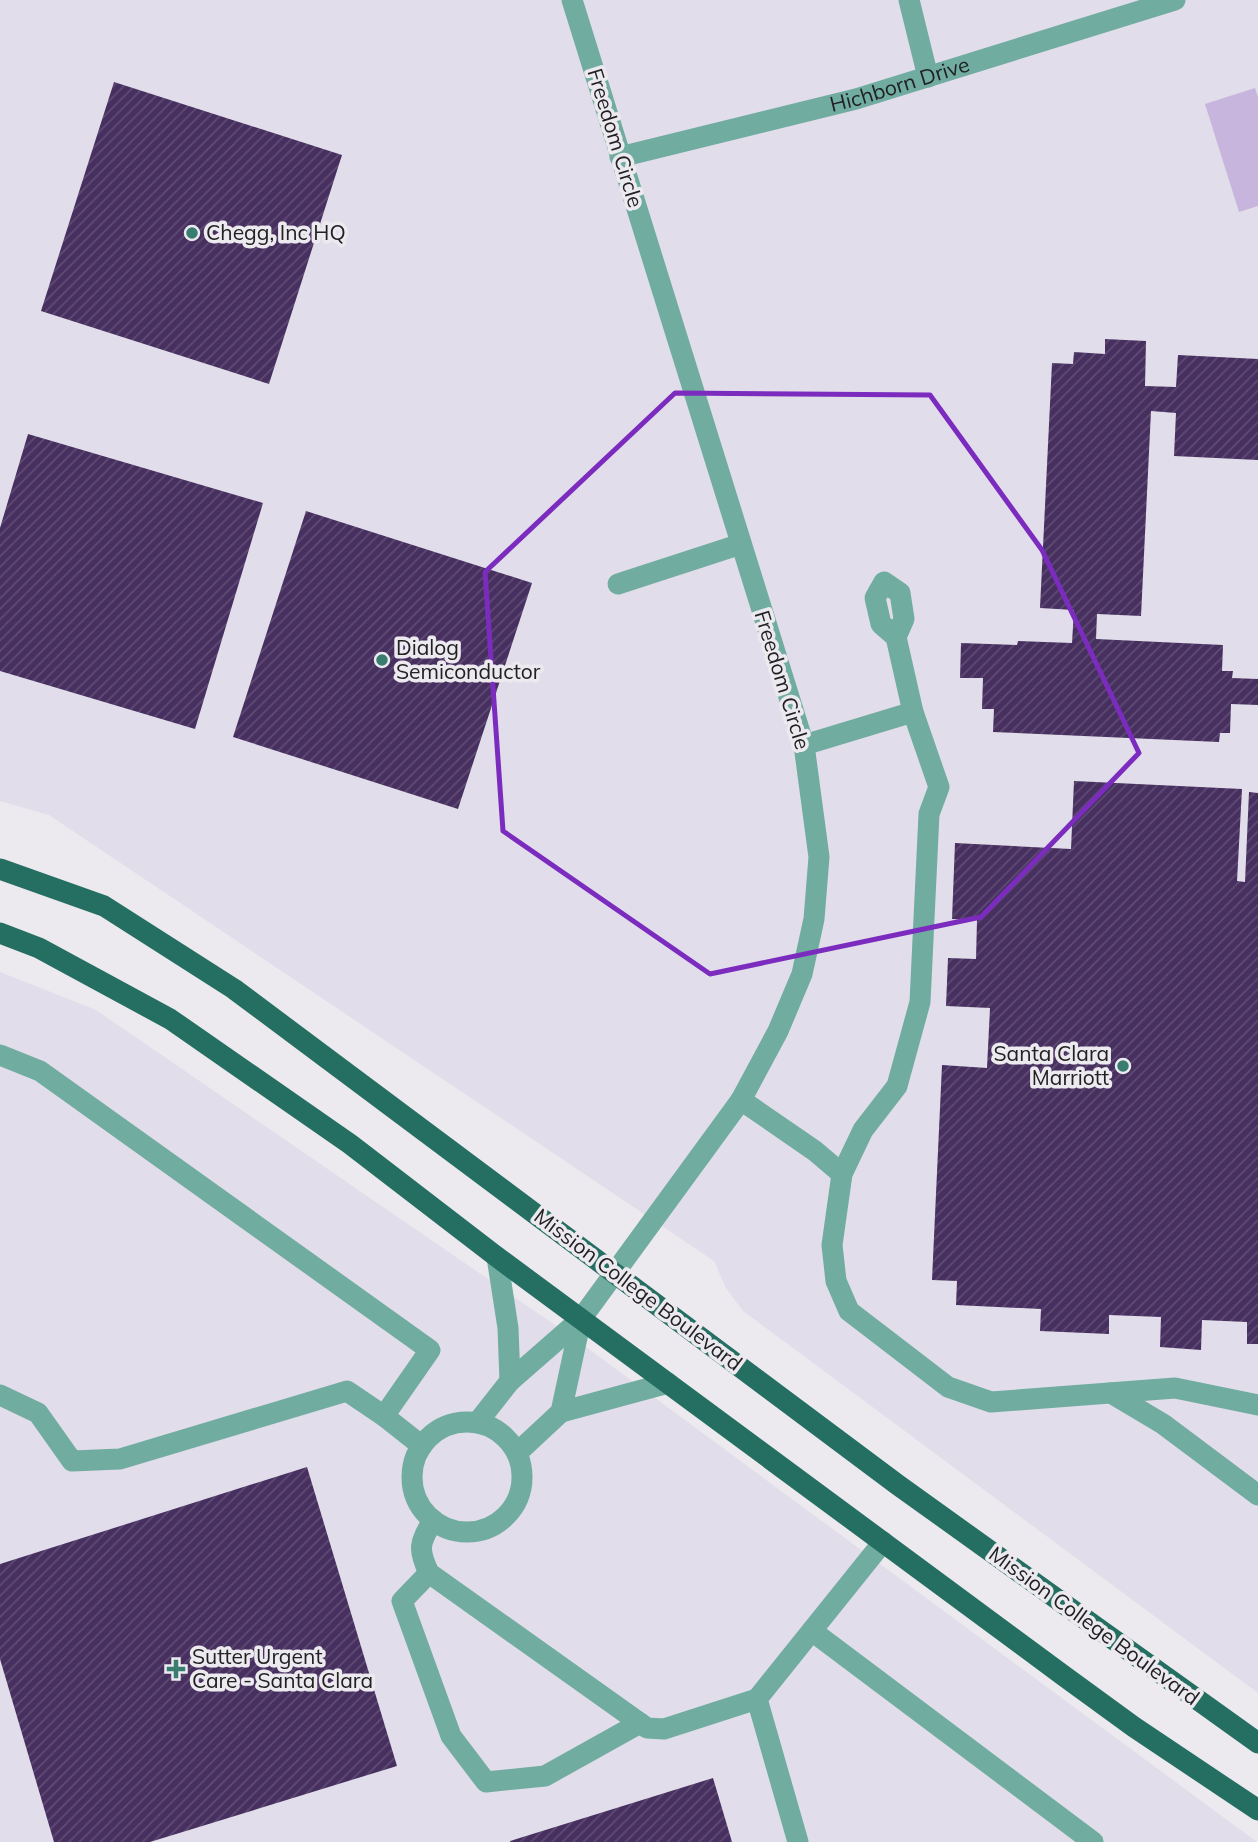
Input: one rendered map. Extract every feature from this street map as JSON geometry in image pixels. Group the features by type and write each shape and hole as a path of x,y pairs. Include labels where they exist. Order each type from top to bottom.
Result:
{"main road":[{"name":"Mission College Boulevard","path":"0,869 104,906 234,989 910,1493 1258,1743"},
{"path":"0,933 39,948 170,1019 350,1144 497,1257 1134,1727 1258,1810"}],"street":[{"name":"Freedom Circle","path":"572,0 804,745 819,857 814,919 803,974 778,1031 741,1100 581,1319"},
{"path":"909,0 928,77"},
{"name":"Hichborn Drive","path":"621,156 856,100 1175,0"},
{"path":"618,584 741,544"},
{"path":"895,637 913,712 939,787 929,814 920,1002 897,1086 863,1130 842,1174 832,1245 836,1281 849,1311 948,1387 990,1402 1036,1396 1175,1388 1258,1405"},
{"path":"804,745 913,712"},
{"path":"0,1055 40,1071 430,1350 384,1416"},
{"path":"741,1100 815,1151 842,1174"},
{"path":"497,1257 508,1328 510,1381"},
{"path":"477,1423 510,1381 581,1319"},
{"path":"561,1412 581,1319"},
{"path":"517,1453 561,1412 668,1383"},
{"path":"0,1395 38,1413 72,1461 120,1459 347,1391 422,1446"},
{"path":"1111,1393 1163,1424 1258,1495"},
{"path":"461,1422 477,1423 493,1429 507,1439 517,1453 522,1469 522,1485 517,1501 508,1514 495,1525 479,1531 463,1532 447,1528 433,1520 421,1508 412,1477 415,1460 422,1446 433,1434 446,1426 461,1422"},
{"path":"433,1520 421,1541 420,1555 429,1573 647,1728 664,1729 757,1699 883,1542"},
{"path":"429,1573 402,1601 451,1736 486,1782 545,1776 640,1723"},
{"path":"812,1631 1093,1842"},
{"path":"757,1699 798,1842"}],"highlighted area":[{"path":"675,393 930,395 1042,550 1139,753 981,917 710,974 503,831 485,572"}],"shaded area":[{"path":"0,0 1258,0 1258,1693 743,1311 726,1288 714,1261 49,815 0,801"},
{"path":"1255,88 1258,97 1258,206 1239,212 1205,104"},
{"path":"0,972 96,1010 571,1336 1257,1842 0,1842"}],"building":[{"name":"Chegg, Inc HQ","path":"114,82 342,155 269,384 41,311"},
{"path":"1105,339 1146,341 1145,386 1176,387 1178,355 1258,359 1258,460 1174,456 1176,413 1151,411 1141,616 1097,614 1096,639 1223,645 1222,671 1233,671 1232,678 1258,679 1258,705 1231,704 1230,733 1220,733 1219,742 993,732 994,709 982,709 983,678 960,678 961,643 1072,643 1074,610 1040,608 1052,363 1073,364 1074,352 1105,354"},
{"path":"28,434 263,503 195,729 0,671 0,528"},
{"name":"Dialog Semiconductor","path":"306,511 532,583 458,809 233,737"},
{"name":"Santa Clara Marriott","path":"1074,781 1242,789 1237,881 1245,882 1249,792 1258,793 1258,1344 1247,1344 1247,1322 1202,1320 1201,1350 1160,1347 1161,1317 1109,1315 1109,1334 1040,1331 1041,1309 956,1305 957,1281 932,1280 942,1065 987,1068 990,1008 946,1006 948,958 976,959 977,920 952,919 955,843 1071,849"},
{"path":"307,1467 397,1766 150,1842 54,1842 0,1659 0,1564"},
{"path":"713,1778 732,1842 510,1842 510,1841"}],"place":[{"name":"Chegg, Inc HQ","path":"192,233"},
{"name":"Dialog Semiconductor","path":"382,660"},
{"name":"Santa Clara Marriott","path":"1123,1066"},
{"name":"Sutter Urgent Care - Santa Clara","path":"176,1669"}]}
